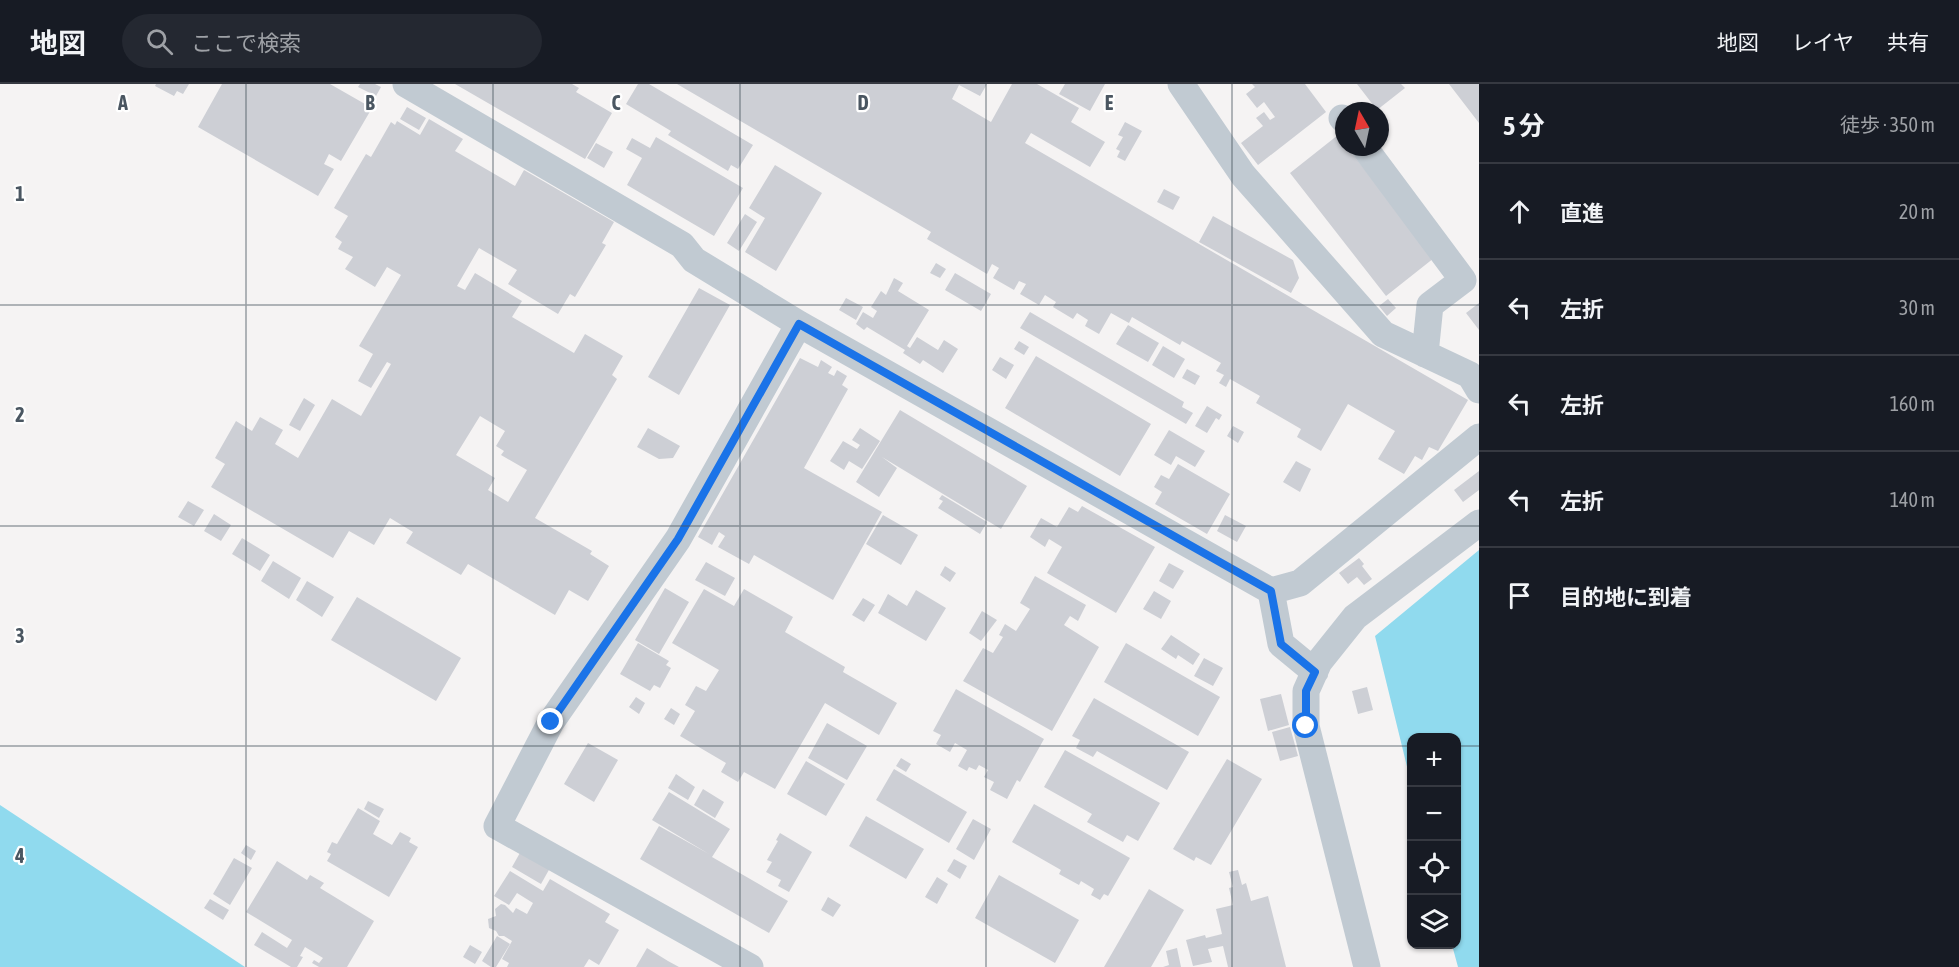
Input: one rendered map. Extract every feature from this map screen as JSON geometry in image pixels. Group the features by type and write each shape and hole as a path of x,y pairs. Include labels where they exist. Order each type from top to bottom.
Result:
{"street":[{"path":"406,84 682,245 694,260 799,324 1271,591 1300,583 1479,436"},
{"path":"1180,84 1243,175 1383,334 1470,375 1479,390"},
{"path":"1371,156 1463,280 1430,305 1425,354"},
{"path":"750,967 497,826 551,722 678,539 799,324"},
{"path":"1367,967 1306,726 1306,691 1319,662 1356,617 1479,522"},
{"path":"1271,591 1281,644 1315,672"}],"water":[{"path":"1479,550 1479,967 1458,967 1453,949 1461,949 1461,733 1407,733 1407,767 1375,636"},
{"path":"0,805 245,967 0,967"}],"building":[{"path":"156,84 189,84 183,94 177,91 174,96 155,86"},
{"path":"222,84 330,84 372,108 341,161 329,154 324,164 334,169 318,196 198,127"},
{"path":"360,84 375,84 381,87 376,96 358,87"},
{"path":"455,84 572,84 579,88 576,92 612,113 585,159"},
{"path":"638,84 649,84 753,145 738,169 731,165 728,171 668,135 671,131 626,104"},
{"path":"677,84 987,84 980,96 959,85 952,99 991,122 1012,84 1037,84 1079,108 1071,122 1105,142 1090,167 1031,133 1025,143 1468,400 1438,451 1429,447 1422,460 1415,456 1404,474 1378,459 1395,431 1348,404 1321,451 1297,437 1301,429 1256,403 1260,396 1230,379 1226,387 1219,383 1224,375 1216,371 1221,363 1182,341 1180,345 1132,317 1129,323 1111,313 1099,334 1085,326 1088,320 1077,313 1073,319 1053,307 1056,302 1045,295 1039,305 1020,294 1026,284 1019,281 1014,290 993,278 999,268 992,264 987,274 927,239 931,232"},
{"path":"1065,84 1105,84 1090,111 1059,94"},
{"path":"1252,84 1305,84 1326,112 1258,165 1241,143 1263,126 1256,118 1264,112 1270,120 1275,117 1264,102 1257,108 1246,94 1255,87"},
{"path":"1357,84 1401,84 1405,88 1387,102 1371,102"},
{"path":"1449,84 1479,84 1479,123"},
{"path":"407,107 426,118 419,130 400,119"},
{"path":"429,119 463,139 455,151 515,186 524,170 614,222 602,243 606,245 575,297 570,294 558,314 508,284 517,270 479,248 457,286 465,290 475,273 522,301 512,317 574,353 585,334 623,356 612,375 617,379 535,518 592,551 590,554 609,566 588,601 569,590 555,615 468,564 461,575 406,543 413,532 390,518 374,545 349,531 333,558 211,487 225,464 215,458 236,421 252,431 260,417 283,430 275,444 298,458 332,399 361,416 391,364 387,362 371,388 358,381 373,354 359,346 401,275 387,267 375,287 345,269 353,257 338,249 342,242 335,237 348,216 334,208 366,154 371,157 391,122 395,125 397,121 420,135","holes":["480,416 505,431 496,446 504,451 501,455 527,470 508,502 488,490 495,478 456,455"]},
{"path":"1125,122 1142,131 1125,161 1117,157 1120,151 1116,149 1123,137 1118,135"},
{"path":"656,137 743,188 714,236 627,185 642,158 626,149 632,138 650,148"},
{"path":"1335,137 1335,156 1354,156 1434,258 1386,296 1290,173"},
{"path":"596,143 613,152 604,168 587,158"},
{"path":"775,165 822,193 776,271 745,252 765,218 749,208"},
{"path":"1164,189 1180,197 1173,210 1157,202"},
{"path":"745,214 757,222 739,251 727,243"},
{"path":"1213,216 1293,260 1299,278 1291,293 1199,242"},
{"path":"936,263 946,269 940,278 930,273"},
{"path":"955,273 991,294 981,311 945,290"},
{"path":"894,278 903,283 898,291 929,310 907,346 910,348 917,337 938,350 944,340 958,349 943,373 923,360 920,364 903,353 905,350 867,327 864,330 856,324 863,312 873,318 877,311 871,307 881,291 886,295"},
{"path":"699,288 730,305 679,395 648,377"},
{"path":"846,298 863,307 856,320 839,310"},
{"path":"1388,299 1396,308 1387,316 1379,306"},
{"path":"1479,303 1479,330 1466,313"},
{"path":"1030,312 1184,402 1182,407 1193,413 1186,424 1020,328"},
{"path":"1128,325 1159,343 1148,362 1116,344"},
{"path":"1019,341 1029,347 1024,355 1014,349"},
{"path":"1163,346 1185,359 1174,378 1152,365"},
{"path":"1036,356 1151,424 1120,476 1005,408"},
{"path":"1000,357 1014,365 1006,379 992,370"},
{"path":"800,358 818,367 821,360 832,367 828,373 834,376 837,370 847,376 842,385 848,389 804,468 882,512 833,600 754,555 749,564 718,547 725,536 719,532 712,545 698,537"},
{"path":"1187,369 1200,376 1195,385 1182,378"},
{"path":"304,398 315,405 300,431 289,425"},
{"path":"1207,406 1222,415 1219,420 1216,418 1207,433 1195,426"},
{"path":"900,410 1027,486 1001,529 882,457 897,468 879,497 856,482"},
{"path":"1233,426 1244,432 1238,443 1227,436"},
{"path":"648,428 680,446 673,458 659,459 637,447"},
{"path":"860,428 880,441 862,469 849,461 844,470 830,461 843,441 857,449 860,445 852,440"},
{"path":"1169,430 1205,451 1195,467 1176,456 1171,465 1154,455"},
{"path":"1296,461 1311,469 1300,492 1283,482"},
{"path":"1178,464 1230,494 1207,534 1155,504 1162,492 1154,487 1161,475 1169,479"},
{"path":"1479,471 1479,490 1463,502 1454,490"},
{"path":"942,495 987,522 980,534 938,508 943,501 939,499"},
{"path":"188,501 204,510 194,526 178,517"},
{"path":"1082,506 1155,547 1116,613 1047,573 1062,547 1049,539 1045,547 1030,537 1041,518 1057,527 1069,507 1078,512"},
{"path":"214,514 231,525 221,541 204,531"},
{"path":"883,515 918,535 901,565 866,544"},
{"path":"1225,515 1246,526 1237,542 1217,531"},
{"path":"242,538 270,555 260,571 232,554"},
{"path":"1359,558 1372,579 1364,585 1357,577 1348,584 1339,573"},
{"path":"273,561 301,578 289,599 261,581"},
{"path":"706,562 735,578 725,596 695,580"},
{"path":"1169,563 1184,571 1173,589 1159,581"},
{"path":"945,566 956,573 950,582 940,575"},
{"path":"1035,576 1086,605 1078,621 1070,616 1064,625 1099,647 1052,731 963,681 983,648 993,653 1003,637 999,635 1005,624 1016,631 1030,609 1020,603"},
{"path":"307,581 334,597 322,617 296,600"},
{"path":"665,588 689,602 659,654 635,640"},
{"path":"704,589 734,606 744,589 793,617 785,632 845,667 843,672 897,703 879,735 825,703 775,789 744,772 738,782 721,772 726,763 680,736 695,711 685,705 696,686 706,691 719,670 672,643"},
{"path":"916,590 946,608 926,641 878,613 888,594 907,606"},
{"path":"1154,591 1171,601 1161,619 1143,609"},
{"path":"357,597 461,658 436,701 331,640"},
{"path":"863,598 875,605 864,622 852,615"},
{"path":"982,611 997,620 981,641 969,633"},
{"path":"1171,635 1200,654 1193,665 1178,655 1176,659 1161,649"},
{"path":"638,643 669,661 666,665 671,668 660,688 654,685 650,691 620,674"},
{"path":"1126,643 1220,697 1198,736 1104,682"},
{"path":"1204,658 1223,668 1213,686 1194,676"},
{"path":"1367,687 1373,710 1358,714 1352,691"},
{"path":"956,689 1044,739 1020,782 1017,780 1007,799 990,790 994,782 984,777 988,770 979,765 976,770 969,767 967,771 958,766 967,750 955,743 950,752 936,744 941,735 933,731"},
{"path":"1281,694 1289,725 1268,731 1260,699"},
{"path":"636,697 645,703 639,714 629,707"},
{"path":"1094,698 1189,752 1167,790 1097,751 1093,757 1076,748 1080,740 1072,736"},
{"path":"671,708 680,714 674,725 664,719"},
{"path":"827,723 867,746 847,780 808,758"},
{"path":"1290,727 1298,756 1280,761 1272,732"},
{"path":"588,743 618,760 594,802 564,784"},
{"path":"1065,750 1160,803 1138,841 1127,835 1123,842 1087,822 1092,814 1044,787"},
{"path":"901,758 911,764 906,772 896,766"},
{"path":"1227,759 1262,779 1211,865 1196,857 1194,861 1173,849"},
{"path":"806,761 845,784 826,816 787,794"},
{"path":"894,769 967,812 949,843 876,800"},
{"path":"676,774 695,787 688,800 668,788"},
{"path":"703,789 724,802 715,818 694,805"},
{"path":"669,792 730,829 712,857 788,901 769,933 640,859 659,826 709,854 652,820"},
{"path":"368,801 384,809 379,818 364,809"},
{"path":"1034,804 1130,858 1108,896 1104,894 1100,900 1091,895 1094,889 1081,881 1079,885 1059,874 1061,870 1012,842"},
{"path":"358,808 380,821 373,834 392,845 400,832 411,838 409,842 418,847 389,897 327,861 331,854 327,852 332,842 337,844"},
{"path":"866,816 924,849 906,879 849,846"},
{"path":"973,819 991,829 974,860 956,849"},
{"path":"780,833 812,852 789,892 778,886 781,880 766,872 772,862 767,860"},
{"path":"246,845 256,851 251,860 241,853"},
{"path":"521,851 550,868 541,884 512,867"},
{"path":"234,858 252,868 230,905 213,894"},
{"path":"954,859 967,866 960,879 947,871"},
{"path":"277,861 307,880 310,875 324,883 320,888 374,921 347,967 319,967 312,963 314,960 319,963 323,958 305,947 300,956 303,957 297,967 291,967 254,945 262,932 287,948 292,940 246,912"},
{"path":"1238,870 1242,885 1246,883 1251,901 1268,896 1286,967 1228,967 1223,946 1208,949 1212,962 1193,966 1186,940 1205,935 1206,938 1222,934 1216,909 1233,905 1229,888 1233,887 1229,872"},
{"path":"510,871 543,891 550,879 610,914 605,922 619,930 599,965 589,959 584,967 507,967 509,963 502,959 512,941 499,936 496,931 489,928 488,919 496,916 495,909 501,904 513,913 516,908 527,914 533,903 517,893 509,905 494,896"},
{"path":"999,875 1079,920 1055,963 975,918"},
{"path":"937,877 948,884 937,904 925,897"},
{"path":"1149,889 1184,910 1151,967 1104,967"},
{"path":"828,897 841,905 833,917 821,910"},
{"path":"210,899 229,910 223,920 204,908"},
{"path":"497,936 510,944 496,967 491,967 482,961"},
{"path":"470,945 482,952 475,964 463,957"},
{"path":"647,948 668,961 679,967 636,967"},
{"path":"1177,948 1181,967 1163,967 1169,965 1166,951"}],"route":[{"path":"551,722 678,539 799,324 1271,591 1281,644 1315,672 1306,691 1306,726"}]}
